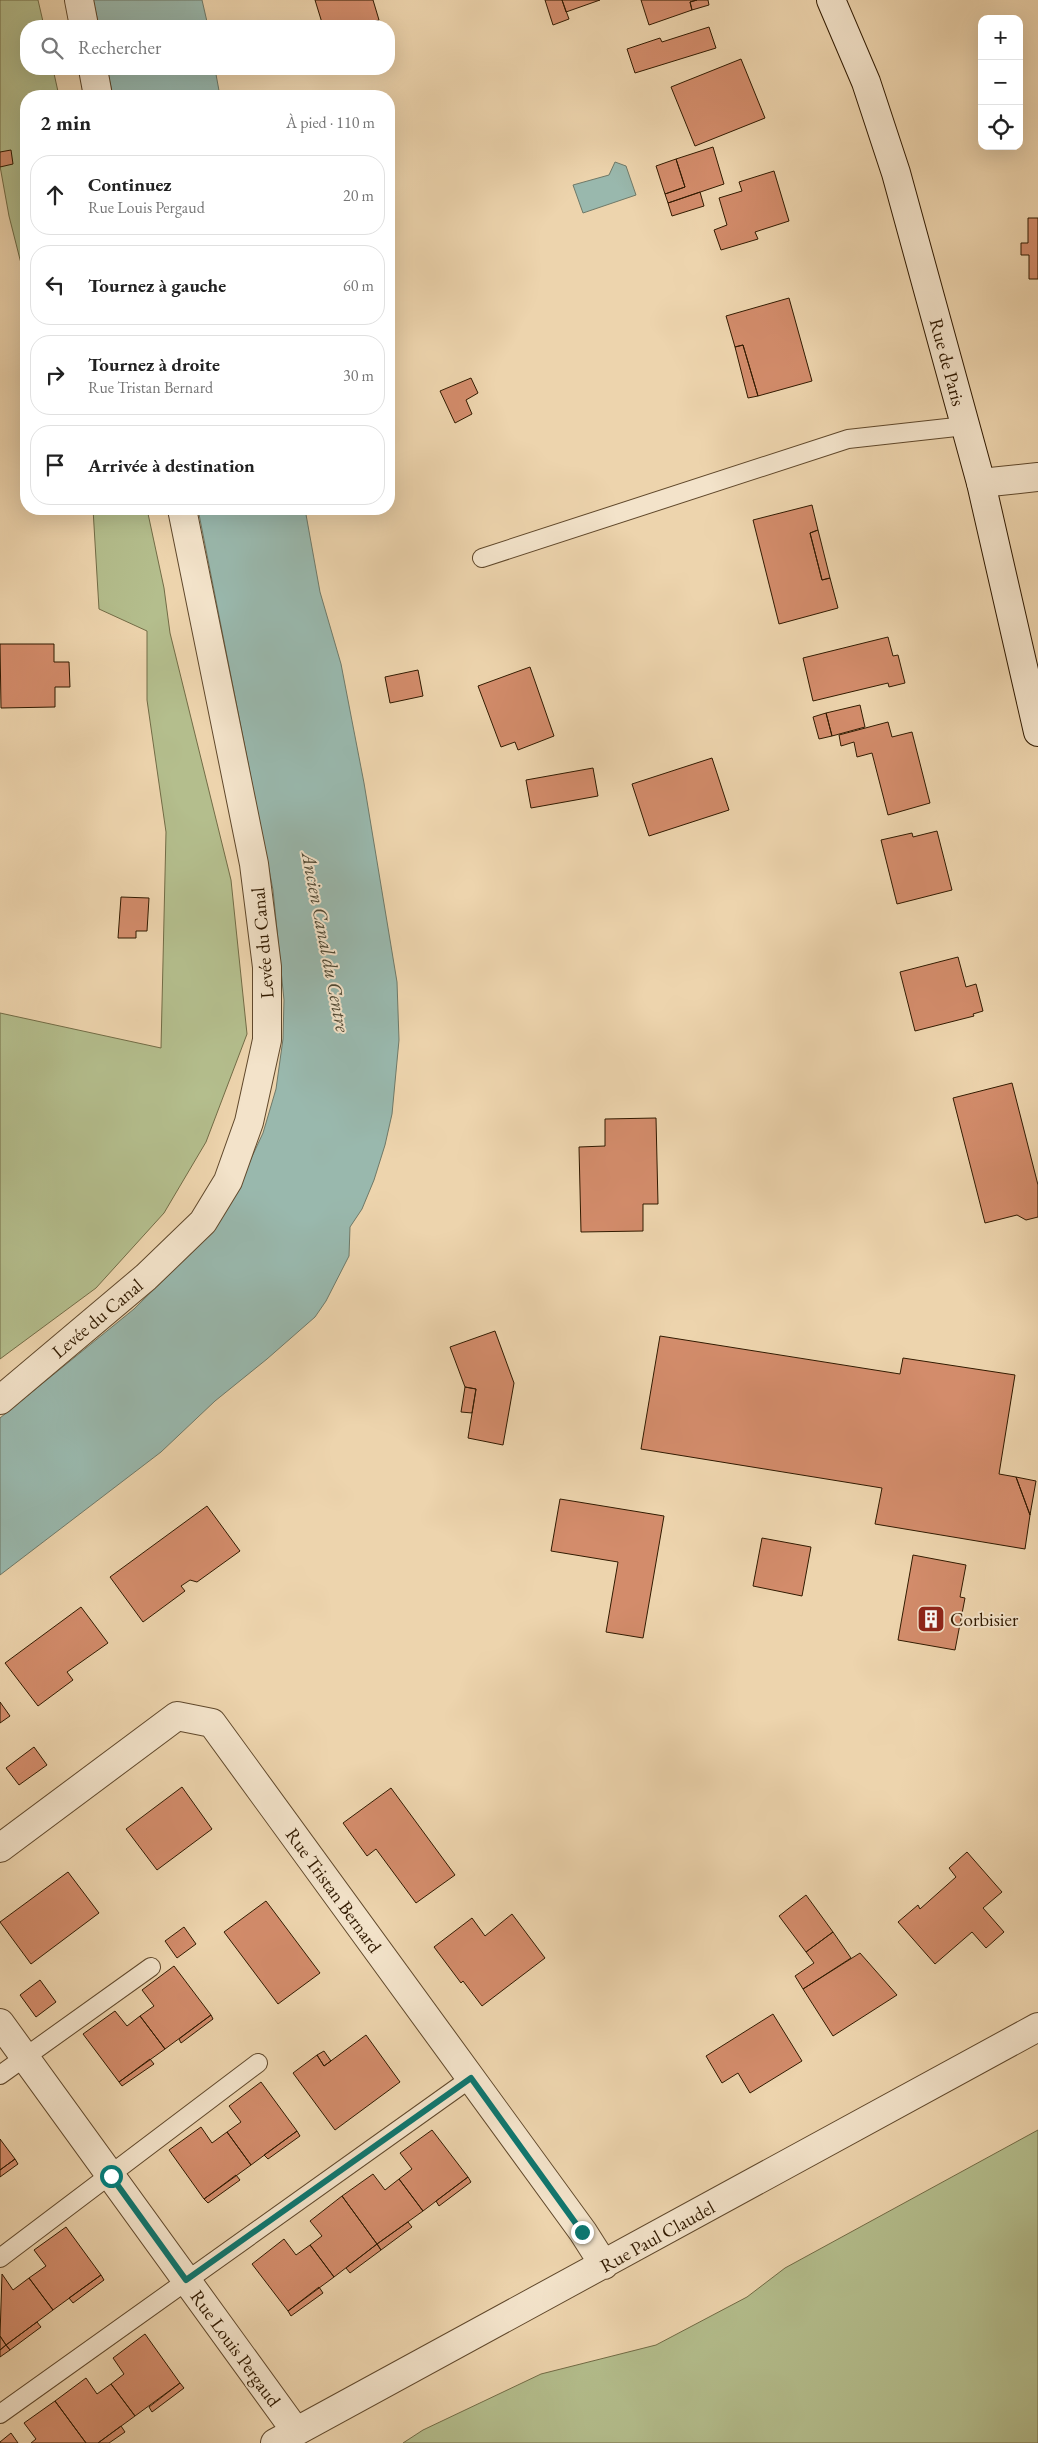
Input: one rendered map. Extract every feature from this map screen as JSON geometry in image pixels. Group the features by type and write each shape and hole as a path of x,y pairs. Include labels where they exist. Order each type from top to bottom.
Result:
{"street":[{"path":"79,0 83,20"},
{"name":"Rue de Paris","path":"831,0 866,82 896,173 981,483 1038,732"},
{"path":"94,75 97,90"},
{"path":"981,483 1038,477"},
{"name":"Levée du Canal","path":"0,1400 146,1277 203,1222 228,1181 249,1122 267,1040 267,967 254,864 183,515"},
{"name":"Rue Tristan Bernard","path":"0,1848 177,1716 212,1723 471,2078 604,2265"},
{"name":"Rue Louis Pergaud","path":"0,2023 186,2280 285,2437"},
{"name":"Rue Paul Claudel","path":"285,2437 604,2265 1038,2026"}],"lane":[{"path":"482,558 848,439 966,426"},
{"path":"0,2075 151,1967"},
{"path":"0,2258 111,2176 258,2063"},
{"path":"0,2414 471,2078"}],"green space":[{"path":"0,0 38,0 43,20 20,20 20,75 54,75 58,90 20,90 20,259 9,216 0,166"},
{"path":"93,515 148,515 164,588 170,633 231,880 247,1034 206,1142 164,1213 96,1288 0,1359 0,1013 161,1048 166,832 147,700 147,631 99,609"},
{"path":"1038,2130 1038,2443 403,2443 423,2430 541,2374 656,2345 747,2297 785,2268"}],"water":[{"path":"93,0 202,0 207,20 98,20"},
{"path":"108,75 216,75 219,90 112,90"},
{"path":"615,162 626,166 636,195 583,213 573,185 609,175"},
{"name":"Ancien Canal du Centre","path":"199,515 306,515 320,592 341,664 364,783 397,982 399,1040 392,1114 374,1180 362,1209 350,1227 349,1256 326,1301 315,1317 215,1401 161,1452 0,1575 0,1418 134,1309 210,1234 243,1176 263,1133 276,1089 283,1039 284,1000 273,890"}],"building":[{"path":"315,0 373,0 379,20 321,20"},
{"path":"545,0 562,0 569,19 553,25"},
{"path":"562,0 600,0 566,12"},
{"path":"641,0 697,0 690,2 692,10 649,25"},
{"path":"708,0 709,5 692,10 690,2"},
{"path":"709,27 716,48 635,73 627,49 660,38 662,42"},
{"path":"741,59 765,118 695,146 671,87"},
{"path":"713,147 724,184 668,203 665,194 685,187 676,159"},
{"path":"11,150 13,164 0,167 0,152"},
{"path":"676,159 685,187 665,194 656,166"},
{"path":"774,171 789,221 755,232 758,239 721,250 714,230 727,225 719,198 742,191 739,182"},
{"path":"700,192 704,206 672,216 668,203"},
{"path":"1028,218 1038,218 1038,279 1029,279 1029,255 1021,255 1021,243 1028,243"},
{"path":"789,298 812,381 758,396 743,345 735,347 726,316"},
{"path":"743,345 758,396 748,398 735,347"},
{"path":"471,378 478,393 466,400 472,414 455,423 440,391"},
{"path":"812,505 818,530 810,533 822,580 830,578 838,608 779,624 753,520"},
{"path":"818,530 830,578 822,580 810,533"},
{"path":"888,637 893,656 898,655 905,683 889,687 888,683 813,701 803,658"},
{"path":"0,644 54,644 54,662 69,662 70,687 55,687 55,707 1,708"},
{"path":"530,667 554,736 518,750 515,742 501,747 478,686"},
{"path":"418,670 423,696 390,703 385,677"},
{"path":"860,705 865,727 832,736 826,713"},
{"path":"826,713 832,736 819,739 813,717"},
{"path":"888,722 892,737 912,732 930,803 888,815 872,753 857,757 854,742 841,746 839,735"},
{"path":"712,758 729,810 649,836 632,784"},
{"path":"593,768 598,796 531,808 526,780"},
{"path":"937,831 952,890 897,904 881,840 912,833 913,837"},
{"path":"121,897 149,898 147,931 136,931 136,938 118,938"},
{"path":"958,957 966,987 976,984 983,1011 973,1014 974,1016 915,1031 900,972"},
{"path":"1012,1083 1038,1185 1038,1217 1026,1220 1017,1215 985,1223 953,1098"},
{"path":"656,1118 658,1204 643,1204 643,1231 581,1232 579,1147 605,1146 605,1119"},
{"path":"495,1331 514,1383 503,1445 468,1438 476,1389 465,1387 450,1347"},
{"path":"660,1336 900,1374 903,1358 1015,1375 999,1474 1016,1477 1030,1515 1025,1549 875,1524 882,1488 641,1449"},
{"path":"465,1387 476,1389 472,1413 461,1412"},
{"path":"1016,1477 1036,1481 1030,1515"},
{"path":"560,1499 664,1516 643,1638 606,1632 618,1562 551,1551"},
{"path":"207,1506 240,1551 197,1582 190,1580 181,1586 185,1591 143,1622 110,1577"},
{"path":"762,1538 811,1547 802,1596 753,1586"},
{"name":"Corbisier","path":"913,1555 966,1565 960,1597 965,1598 955,1650 898,1640"},
{"path":"81,1607 108,1643 67,1672 73,1680 38,1706 5,1663"},
{"path":"0,1702 10,1716 0,1723"},
{"path":"34,1747 47,1765 19,1785 6,1768"},
{"path":"182,1787 212,1829 157,1870 126,1829"},
{"path":"391,1788 455,1875 416,1903 376,1849 367,1856 343,1823"},
{"path":"967,1852 1002,1892 983,1908 1004,1932 986,1948 972,1932 935,1964 898,1922 918,1905 920,1909 956,1877 949,1868"},
{"path":"68,1872 99,1913 31,1964 0,1922"},
{"path":"806,1895 833,1932 806,1952 779,1916"},
{"path":"266,1901 320,1973 278,2004 224,1932"},
{"path":"512,1914 545,1958 482,2006 463,1981 461,1983 434,1947 472,1918 485,1936"},
{"path":"184,1927 196,1944 177,1958 165,1941"},
{"path":"833,1932 851,1958 803,1989 795,1976 814,1963 806,1952"},
{"path":"860,1953 897,1995 833,2036 803,1989"},
{"path":"174,1966 211,2015 165,2049 140,2016 154,2006 142,1990"},
{"path":"40,1980 56,2002 36,2017 20,1995"},
{"path":"115,2011 127,2026 140,2016 165,2049 119,2082 83,2034"},
{"path":"773,2014 802,2061 750,2093 738,2073 722,2083 706,2056"},
{"path":"211,2015 213,2019 181,2043 179,2039"},
{"path":"366,2035 400,2082 335,2130 293,2073 317,2055 324,2066"},
{"path":"324,2051 331,2061 324,2066 317,2055"},
{"path":"150,2059 154,2064 122,2086 119,2082"},
{"path":"261,2082 297,2131 251,2165 227,2132 241,2122 229,2106"},
{"path":"201,2127 212,2143 227,2132 251,2165 204,2199 169,2150"},
{"path":"432,2130 468,2177 423,2211 399,2179 412,2169 400,2153"},
{"path":"297,2131 300,2136 268,2159 264,2155"},
{"path":"0,2139 15,2159 0,2170"},
{"path":"15,2159 18,2164 0,2177 0,2170"},
{"path":"373,2174 385,2190 399,2179 423,2211 377,2244 342,2196"},
{"path":"236,2175 240,2180 208,2203 204,2199"},
{"path":"468,2177 471,2182 439,2206 436,2201"},
{"path":"342,2196 377,2244 334,2277 310,2245 322,2236 310,2221"},
{"path":"408,2222 412,2227 381,2250 377,2244"},
{"path":"66,2227 101,2275 53,2310 29,2278 46,2266 34,2250"},
{"path":"284,2239 296,2255 310,2245 334,2277 288,2311 252,2264"},
{"path":"377,2244 381,2250 350,2273 346,2268"},
{"path":"2,2274 13,2290 29,2278 53,2310 6,2345 0,2336"},
{"path":"101,2275 104,2280 73,2303 69,2298"},
{"path":"319,2287 323,2293 291,2316 288,2311"},
{"path":"37,2322 41,2327 10,2350 6,2345"},
{"path":"145,2334 180,2383 135,2416 111,2384 124,2374 113,2358"},
{"path":"0,2336 6,2345 0,2350"},
{"path":"6,2345 10,2350 0,2357 0,2350"},
{"path":"86,2378 97,2394 111,2384 135,2416 98,2443 86,2443 55,2401"},
{"path":"180,2383 184,2388 152,2412 149,2407"},
{"path":"55,2401 86,2443 31,2443 36,2439 24,2423"},
{"path":"121,2426 125,2432 109,2443 98,2443"},
{"path":"11,2433 18,2443 0,2443 0,2442"}],"place":[{"name":"Corbisier","path":"931,1619"}],"route":[{"path":"111,2176 186,2280 471,2078 582,2232"}]}
